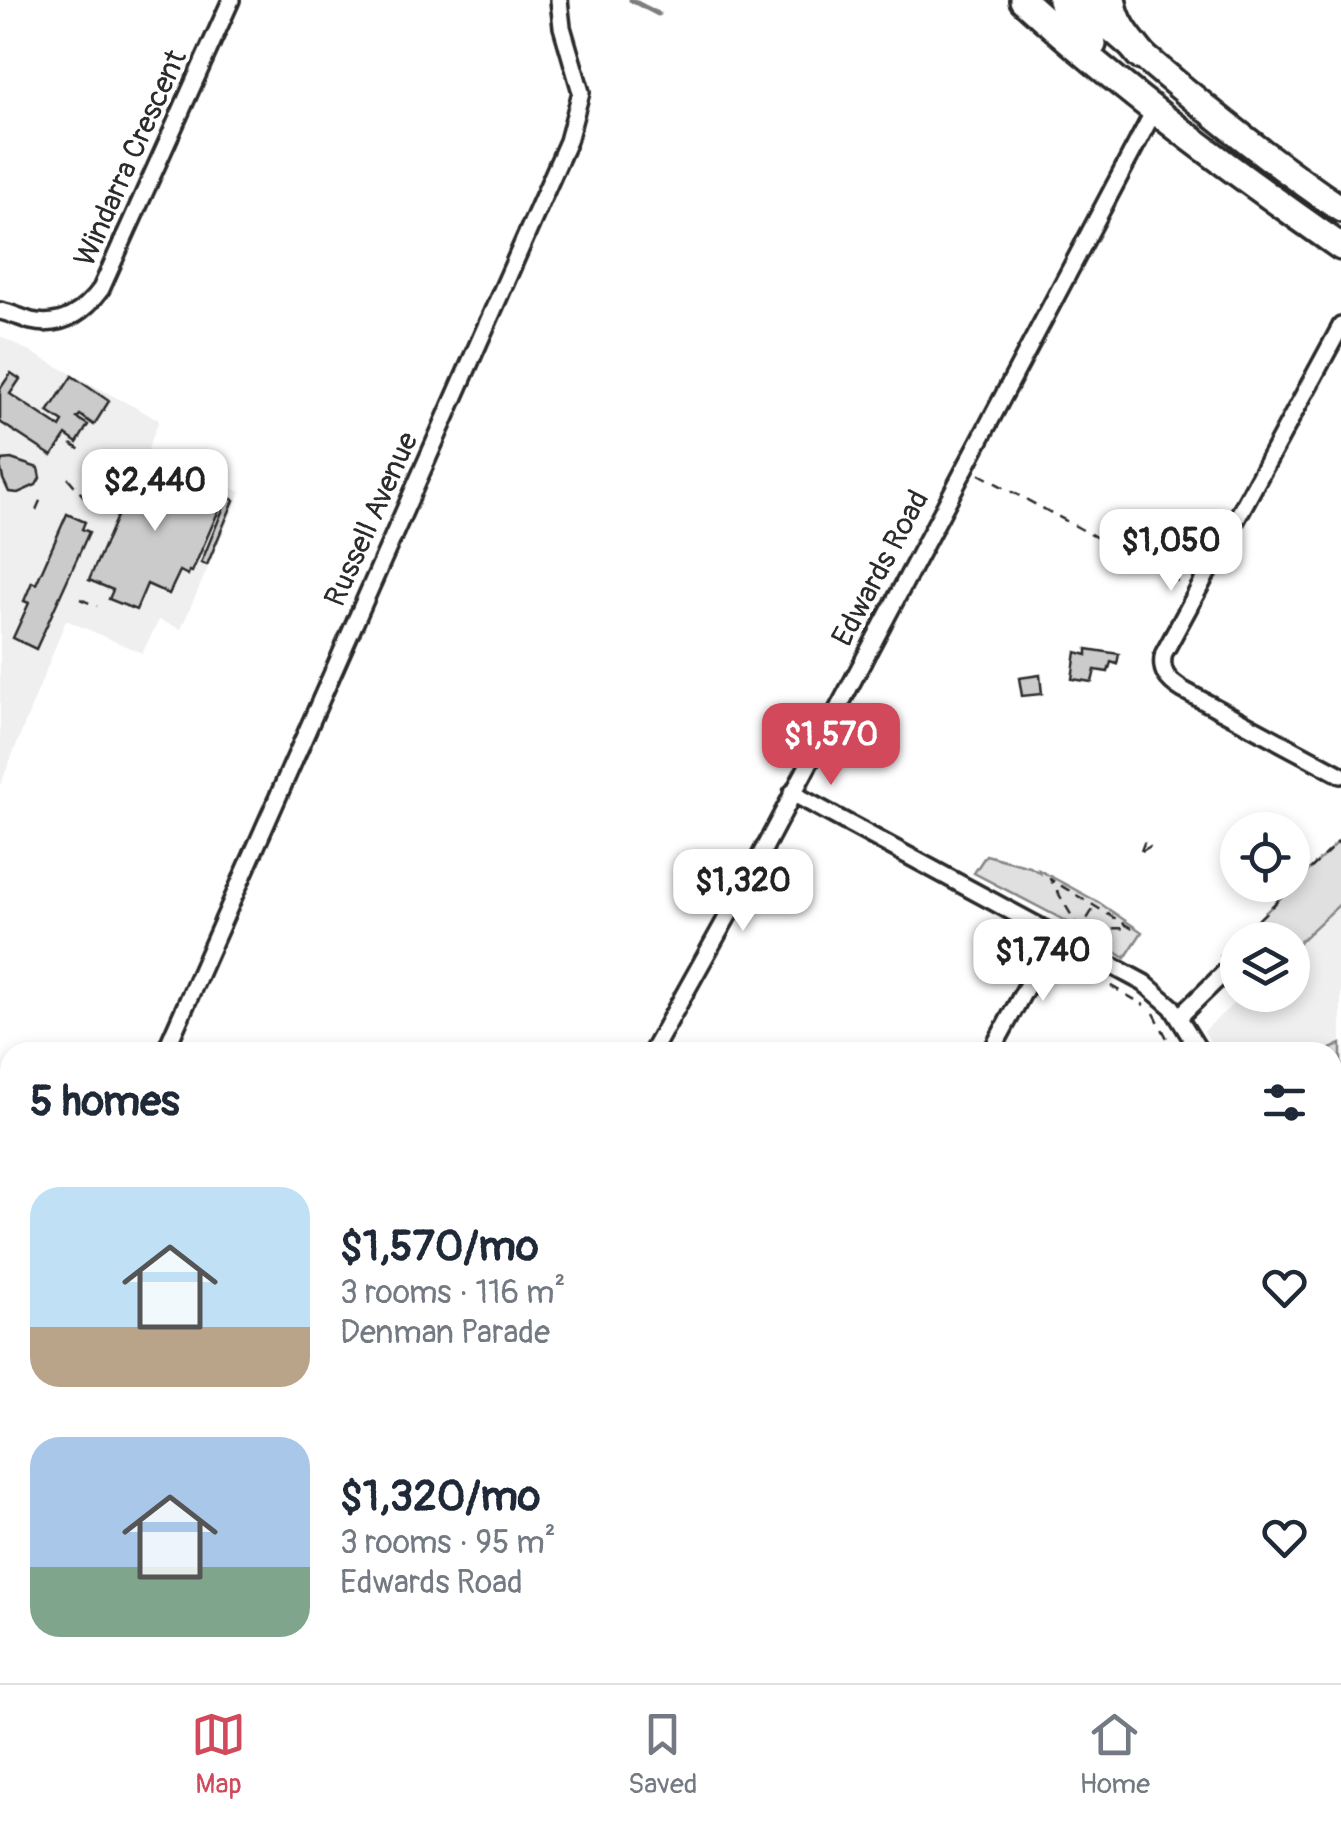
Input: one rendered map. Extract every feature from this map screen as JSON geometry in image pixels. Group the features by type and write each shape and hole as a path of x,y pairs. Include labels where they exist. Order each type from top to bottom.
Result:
{"highway":[{"path":"1090,0 1108,12"},
{"path":"1068,1 1072,22 1155,109"},
{"path":"1026,3 1048,7 1068,1 1113,11 1119,26 1142,55 1250,144 1341,209"},
{"path":"1026,3 1088,58 1246,181 1341,247"}],"street":[{"name":"Windarra Crescent","path":"0,311 32,321 59,321 78,314 101,289 231,0"},
{"name":"Russell Avenue","path":"169,1042 568,142 581,92 562,27 559,0"},
{"name":"Edwards Road","path":"658,1042 740,894 1155,109"},
{"path":"1341,326 1162,662 1168,680 1182,690 1341,775"},
{"path":"792,792 1144,984 1180,1016 1194,1042"},
{"path":"996,1042 1055,934"},
{"path":"1180,1016 1220,967"}],"path":[{"path":"71,444 85,453"},
{"path":"965,467 1198,592"},
{"path":"68,478 96,511"},
{"path":"36,510 43,494"},
{"path":"80,599 96,606"},
{"path":"1147,836 1141,851 1154,844"},
{"path":"1263,922 1341,840"},
{"path":"1050,880 1131,928 1081,929 1050,880"},
{"path":"1081,929 1094,906"},
{"path":"1063,958 1152,1009 1169,1042"}],"shaded area":[{"path":"0,336 159,420 148,449 241,492 181,629 159,620 142,653 66,620 0,786"},
{"path":"1341,839 1341,903 1310,932 1310,922 1256,922 1276,902 1310,902 1310,869"},
{"path":"986,855 1040,873 1039,870 1098,902 1142,932 1125,958 1081,929 974,873"},
{"path":"1341,903 1341,1042 1210,1042 1204,1031 1225,1012 1310,1012 1310,932"}],"building":[{"path":"11,373 20,379 10,394 60,427 63,422 48,412 72,376 109,401 94,425 80,415 77,418 88,425 77,443 66,435 52,456 0,422 0,389"},
{"path":"135,457 225,496 192,572 188,575 180,571 169,594 147,584 136,610 109,599 113,590 89,580 137,471 130,468"},
{"path":"2,460 38,468 40,478 36,485 18,493 9,492 0,465"},
{"path":"228,497 234,500 207,565 201,563"},
{"path":"67,514 85,522 82,529 89,532 36,649 13,638 29,603 24,601 32,582 36,584"},
{"path":"1087,649 1119,654 1117,664 1111,662 1108,672 1095,670 1092,682 1072,679 1076,652 1087,655"},
{"path":"1040,675 1042,694 1022,696 1019,678"}],"waterway":[{"path":"631,0 658,14"}]}
